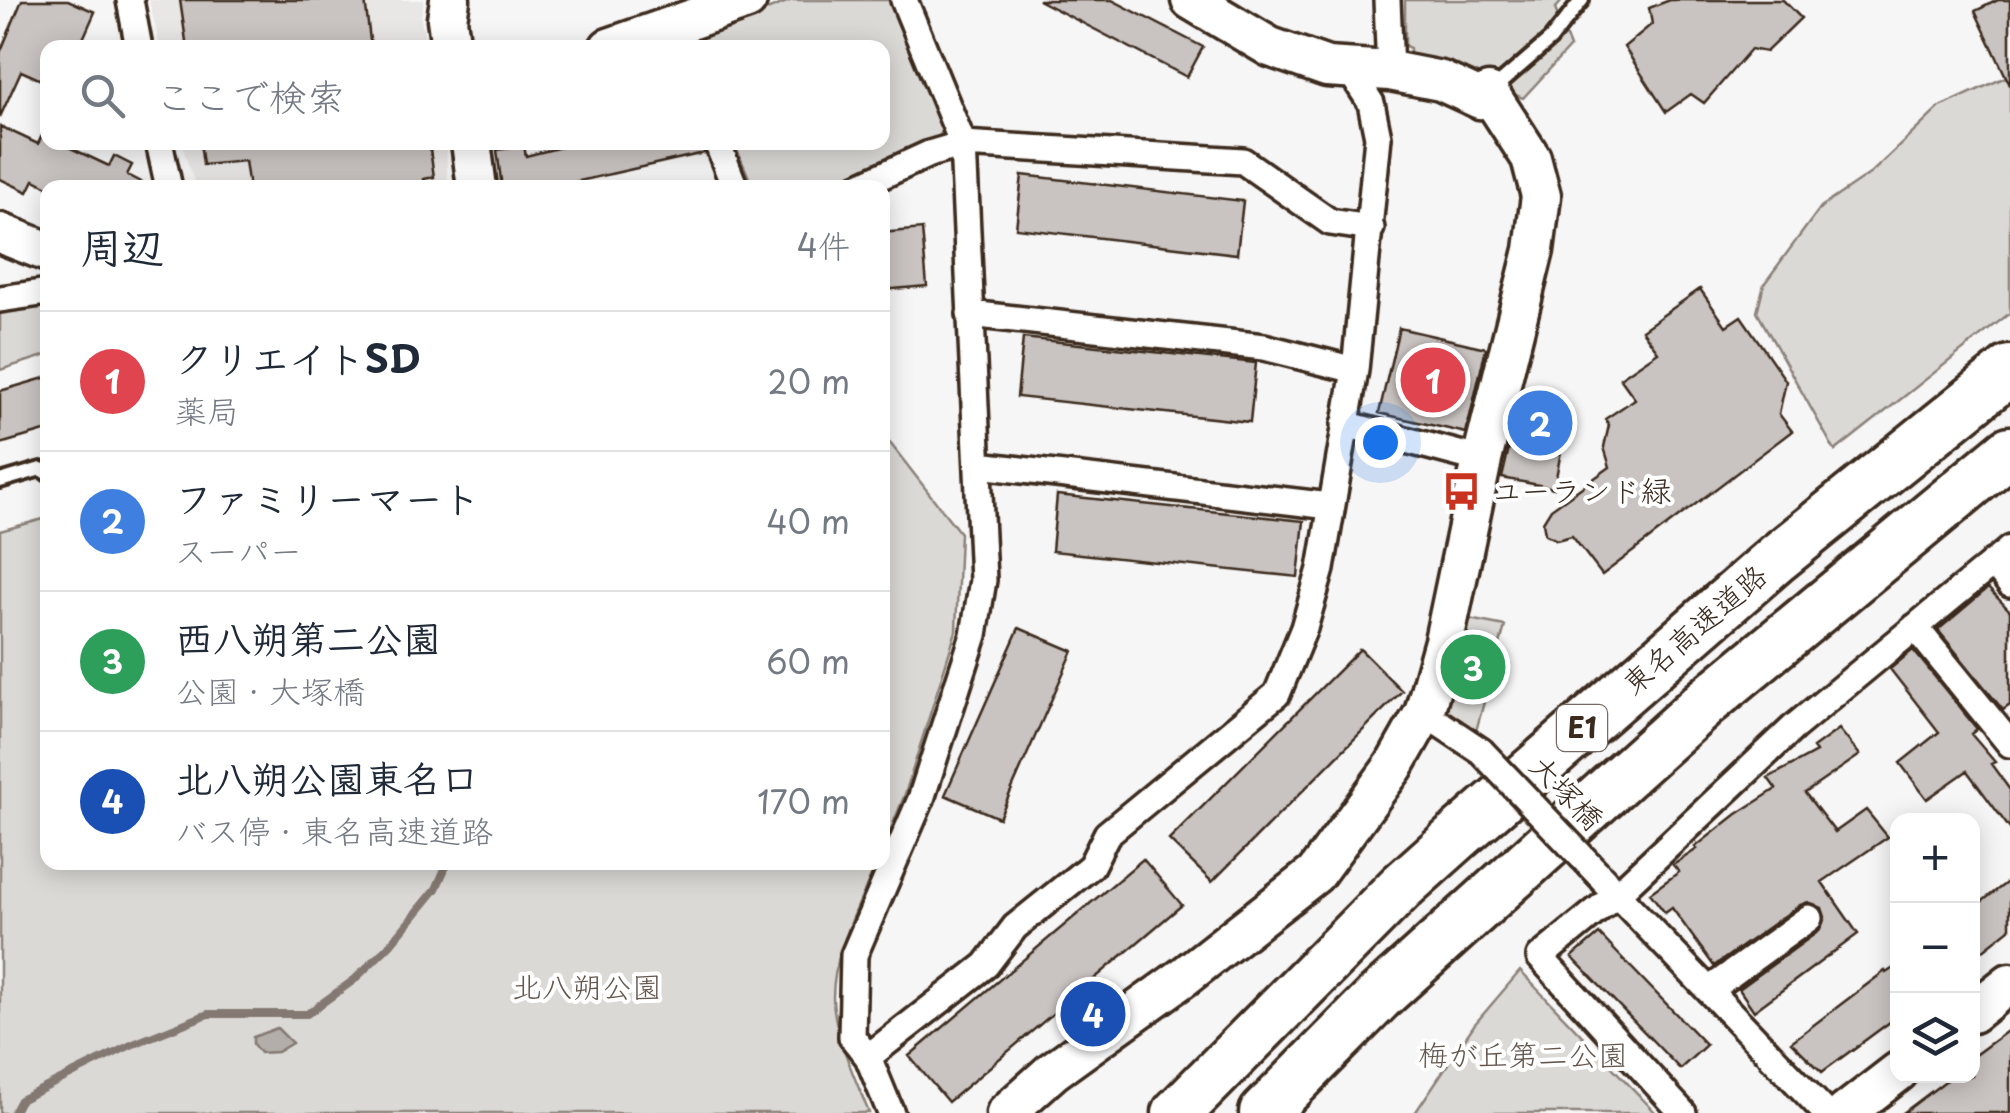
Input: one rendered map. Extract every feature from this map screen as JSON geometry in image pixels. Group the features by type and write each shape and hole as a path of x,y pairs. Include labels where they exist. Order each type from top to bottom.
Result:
{"highway":[{"name":"東名高速道路","path":"1177,1113 1401,887 1777,558 2010,370"},
{"name":"東名高速道路","path":"1264,1113 1380,997 1706,703 2010,451"},
{"path":"1547,849 1898,568 2010,490"},
{"path":"1148,1113 1401,887"}],"street":[{"path":"130,0 138,40"},
{"path":"450,0 450,40"},
{"path":"673,38 747,0"},
{"path":"891,1113 868,1057 852,1037 854,955 921,798 974,636 982,580 963,144 904,0"},
{"path":"1006,1113 1053,1071 1185,976 1315,874 1394,766 1424,712 1444,641 1482,460 1534,250 1541,196 1531,158 1489,93 1480,100 1441,81 1390,71 1327,67 1270,46 1191,0"},
{"path":"1387,0 1390,71"},
{"path":"868,1057 986,965 1015,927 1091,866 1107,834 1277,694 1304,628 1321,570 1356,370 1378,138 1371,103 1349,69"},
{"path":"872,180 929,154 963,144 1243,161 1330,222 1370,228"},
{"path":"160,150 167,180"},
{"path":"472,150 476,180"},
{"path":"720,150 733,180"},
{"path":"0,233 40,249"},
{"path":"0,299 40,293"},
{"path":"970,314 1264,348 1356,370"},
{"path":"1345,424 1482,460"},
{"path":"979,465 1330,506"},
{"path":"1683,1113 1540,957 1610,887 1793,728 2002,556 2010,584"},
{"path":"1915,627 2010,744"},
{"name":"大塚橋","path":"1424,712 1480,751 1826,1113"},
{"path":"1710,990 1808,918"},
{"path":"1980,1007 2010,984"},
{"path":"1845,1113 1890,1078"}],"lane":[{"path":"1489,93 1550,40 1582,0"},
{"path":"0,482 40,469"}],"shaded area":[{"path":"149,0 424,0 421,19 426,40 158,40"},
{"path":"183,150 446,150 448,180 194,180"},
{"path":"277,1028 292,1043 277,1052 260,1053 253,1037"}],"green space":[{"path":"792,0 893,0 945,127 938,138 842,180 750,180 737,150 890,150 890,40 700,40 700,36"},
{"path":"1405,0 1563,0 1555,9 1570,47 1523,98 1410,55 1410,48 1405,46"},
{"path":"2010,75 2010,313 1835,451 1757,312 1764,284 1821,207 1871,173 1940,107"},
{"path":"40,303 40,357 0,370 0,310"},
{"path":"890,443 960,533 956,631 890,832"},
{"name":"北八朔公園","path":"40,520 40,870 874,870 846,935 833,992 840,1036 869,1113 0,1113 0,531"},
{"path":"1464,618 1505,626 1476,731 1443,708"},
{"name":"梅が丘第二公園","path":"1520,971 1656,1113 1415,1113 1474,1025"}],"building":[{"path":"22,0 68,0 95,12 83,40 40,40 40,79 21,71 0,117 0,53"},
{"path":"180,0 365,0 370,40 186,40"},
{"path":"1038,0 1112,0 1203,47 1187,77"},
{"path":"1670,0 1783,0 1801,18 1766,52 1751,49 1704,103 1691,94 1666,112 1624,47 1652,24 1649,8"},
{"path":"1998,0 2010,0 2010,85 1975,11"},
{"path":"0,126 38,144 40,140 40,150 75,150 109,166 114,156 132,165 127,175 137,180 34,180 28,192 0,179"},
{"path":"201,150 430,150 434,177 248,180 245,161 203,165"},
{"path":"497,150 525,150 526,156 550,150 704,153 584,180 501,180"},
{"path":"1022,175 1243,201 1237,254 1016,228"},
{"path":"922,229 927,286 890,289 890,232"},
{"path":"1700,289 1726,326 1741,316 1786,381 1779,414 1792,431 1602,575 1572,536 1557,540 1545,534 1543,522 1551,509 1610,467 1604,447 1609,425 1605,419 1635,399 1620,378 1658,352 1642,330"},
{"path":"1399,328 1486,348 1466,433 1379,413"},
{"path":"1023,338 1256,363 1250,422 1017,397"},
{"path":"40,379 40,432 0,444 0,391"},
{"path":"1519,405 1568,415 1554,488 1502,478"},
{"path":"1057,495 1304,521 1298,577 1052,551"},
{"path":"1988,588 2010,611 2010,705 2003,710 1938,630"},
{"path":"1019,628 1073,651 999,818 945,795"},
{"path":"1360,649 1402,691 1212,882 1169,840"},
{"path":"1913,650 1977,729 1971,734 1995,762 1991,764 2010,790 2010,829 1967,771 1927,799 1900,763 1939,732 1890,669"},
{"path":"1839,729 1860,755 1805,793 1835,832 1866,810 1888,837 1822,882 1858,934 1754,1011 1739,989 1819,931 1825,917 1822,908 1808,902 1800,905 1714,966 1672,908 1665,913 1650,893 1679,872 1673,865 1737,814 1776,789 1768,778 1816,752 1813,748"},
{"path":"1143,859 1182,905 948,1102 909,1056"},
{"path":"2010,880 2010,929 1980,953 1980,903"},
{"path":"1599,934 1706,1045 1680,1069 1572,957"},
{"path":"1890,970 1890,1022 1822,1072 1791,1042"},
{"path":"2010,1029 2010,1113 1903,1113 1943,1083 1980,1083 1980,1051"}],"waterway":[{"path":"13,1113 20,1100 131,1045 208,1014 307,1014 354,980 390,945 436,889 444,870"}],"place":[{"name":"クリエイトSD","path":"1433,380"},
{"name":"ファミリーマート","path":"1540,423"},
{"name":"ユーランド緑","path":"1462,492"},
{"name":"西八朔第二公園","path":"1473,667"},
{"name":"北八朔公園東名口","path":"1093,1014"}]}
